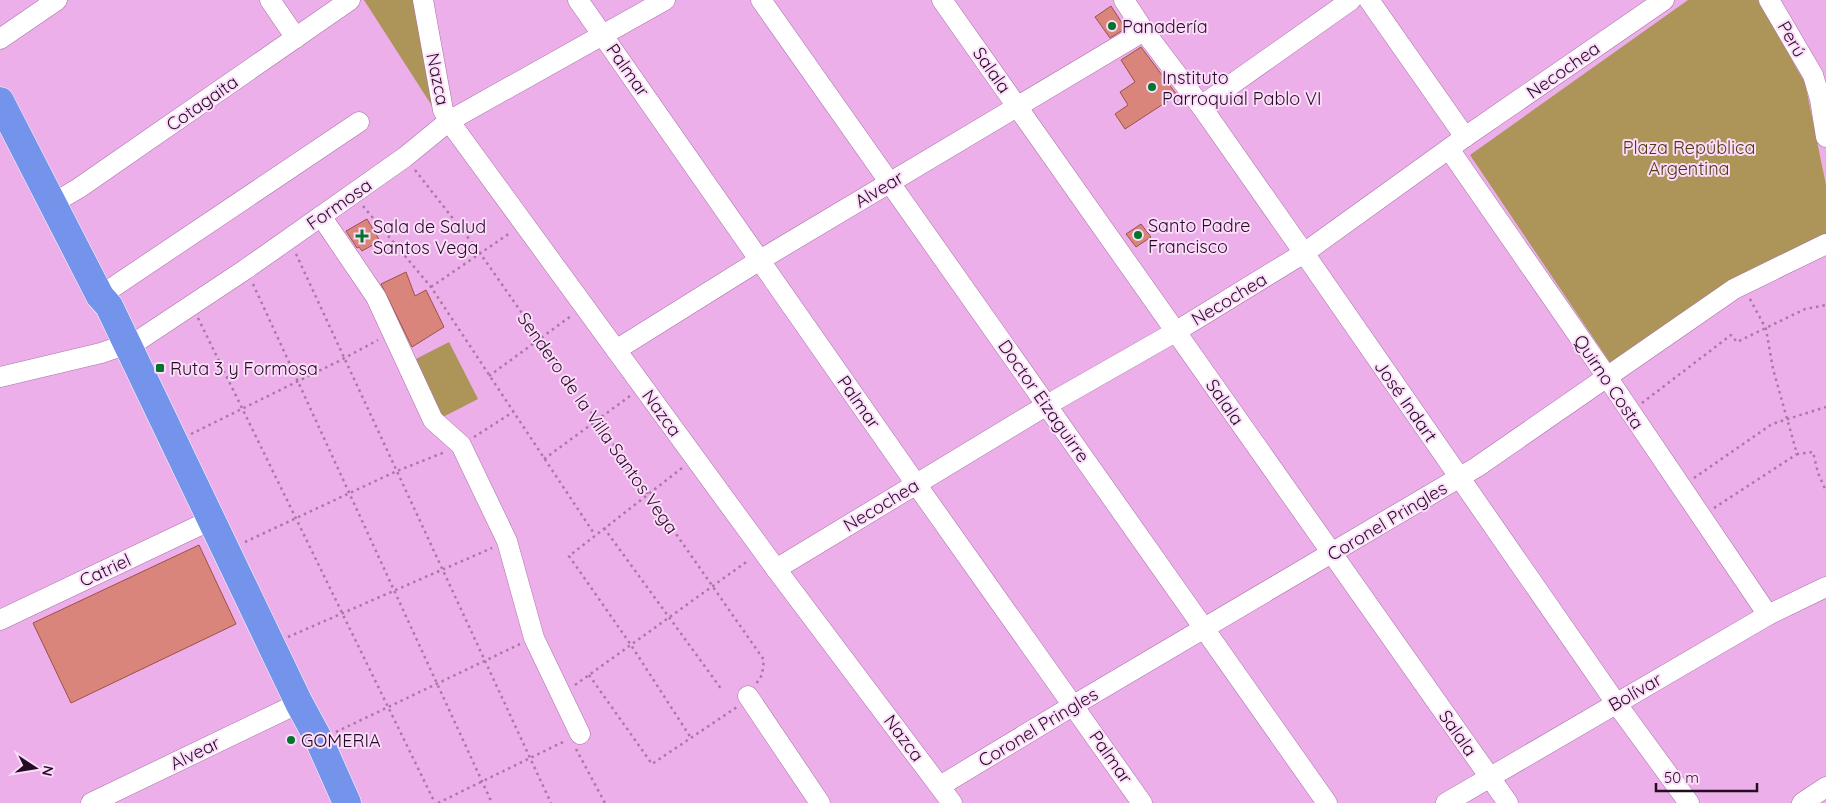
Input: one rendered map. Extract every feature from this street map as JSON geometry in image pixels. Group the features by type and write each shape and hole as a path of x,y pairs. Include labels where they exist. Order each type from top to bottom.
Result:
{"highway":[{"path":"0,101 100,296 109,306 128,344 210,520 319,740 347,803"}],"street":[{"path":"0,39 57,0"},
{"path":"270,0 296,38"},
{"name":"Cotagaita","path":"52,204 79,188 350,0"},
{"name":"Nazca","path":"423,0 443,110 449,121 776,569 946,798"},
{"name":"Palmar","path":"578,0 916,484 1142,803"},
{"name":"Formosa","path":"0,377 101,353 128,344 153,332 246,270 405,157 449,121 665,0"},
{"name":"Doctor Eizaguirre","path":"761,0 1327,803"},
{"name":"Salala","path":"942,0 1508,803"},
{"name":"José Indart","path":"1124,0 1144,31 1201,106 1304,253 1616,703 1689,803"},
{"path":"1201,106 1350,0"},
{"path":"1368,0 1465,137"},
{"name":"Necochea","path":"776,569 1047,405 1175,332 1304,253 1465,137 1664,0"},
{"name":"Perú","path":"1769,0 1819,71 1819,93 1826,137"},
{"name":"Alvear","path":"616,350 760,260 1144,31"},
{"path":"100,296 359,122"},
{"name":"Quirno Costa","path":"1449,149 1607,377 1768,615"},
{"path":"321,216 376,297 433,420 461,446 507,541 534,638 562,695 576,736"},
{"name":"Coronel Pringles","path":"946,798 1074,705 1459,478 1722,296 1826,244"},
{"name":"Catriel","path":"0,620 210,520"},
{"name":"Bolívar","path":"1446,803 1768,615 1826,587"},
{"path":"748,696 820,803"},
{"name":"Alvear","path":"91,803 299,703"},
{"path":"1802,803 1826,787"}],"path":[{"name":"Sendero de la Villa Santos Vega","path":"405,157 480,254 764,660 762,674 748,696 737,707 652,764 589,675"},
{"path":"353,193 431,287 595,535"},
{"path":"431,287 524,224"},
{"path":"289,239 551,803"},
{"path":"246,270 492,803"},
{"path":"1743,285 1766,329 1773,369 1797,454"},
{"path":"1630,412 1731,334 1737,342 1805,309 1826,304"},
{"path":"192,306 436,803 576,736 604,803"},
{"path":"489,376 584,307"},
{"path":"174,442 345,358 392,332"},
{"path":"544,459 643,387"},
{"path":"1690,480 1772,424 1826,407"},
{"path":"226,552 296,517 461,446 513,412"},
{"path":"1701,516 1797,454 1813,452 1818,473 1826,491"},
{"path":"691,738 631,645 569,556 695,458"},
{"path":"604,528 722,690"},
{"path":"271,645 507,541"},
{"path":"562,695 763,551"},
{"path":"319,740 534,638"}],"green space":[{"path":"364,0 415,0 434,109"},
{"name":"Plaza República Argentina","path":"1688,0 1758,0 1805,83 1826,185 1826,237 1613,367 1470,155"},
{"path":"449,342 478,399 441,418 412,361"}],"building":[{"name":"Panadería","path":"1111,6 1122,23 1123,30 1110,38 1095,17"},
{"name":"Instituto Parroquial Pablo VI","path":"1141,47 1177,95 1125,129 1115,114 1128,105 1120,92 1135,82 1121,60"},
{"name":"Sala de Salud Santos Vega","path":"367,219 380,241 362,251 359,247 357,248 346,231"},
{"name":"Santo Padre Francisco","path":"1141,224 1151,237 1136,247 1126,234"},
{"path":"406,272 415,296 426,290 444,327 412,347 381,284"},
{"path":"199,545 236,624 71,703 33,623"}],"place":[{"name":"Panadería","path":"1112,26"},
{"name":"Instituto Parroquial Pablo VI","path":"1152,87"},
{"name":"Santo Padre Francisco","path":"1138,235"},
{"name":"Sala de Salud Santos Vega","path":"362,236"},
{"name":"Ruta 3 y Formosa","path":"160,368"},
{"name":"GOMERIA","path":"291,740"}]}
